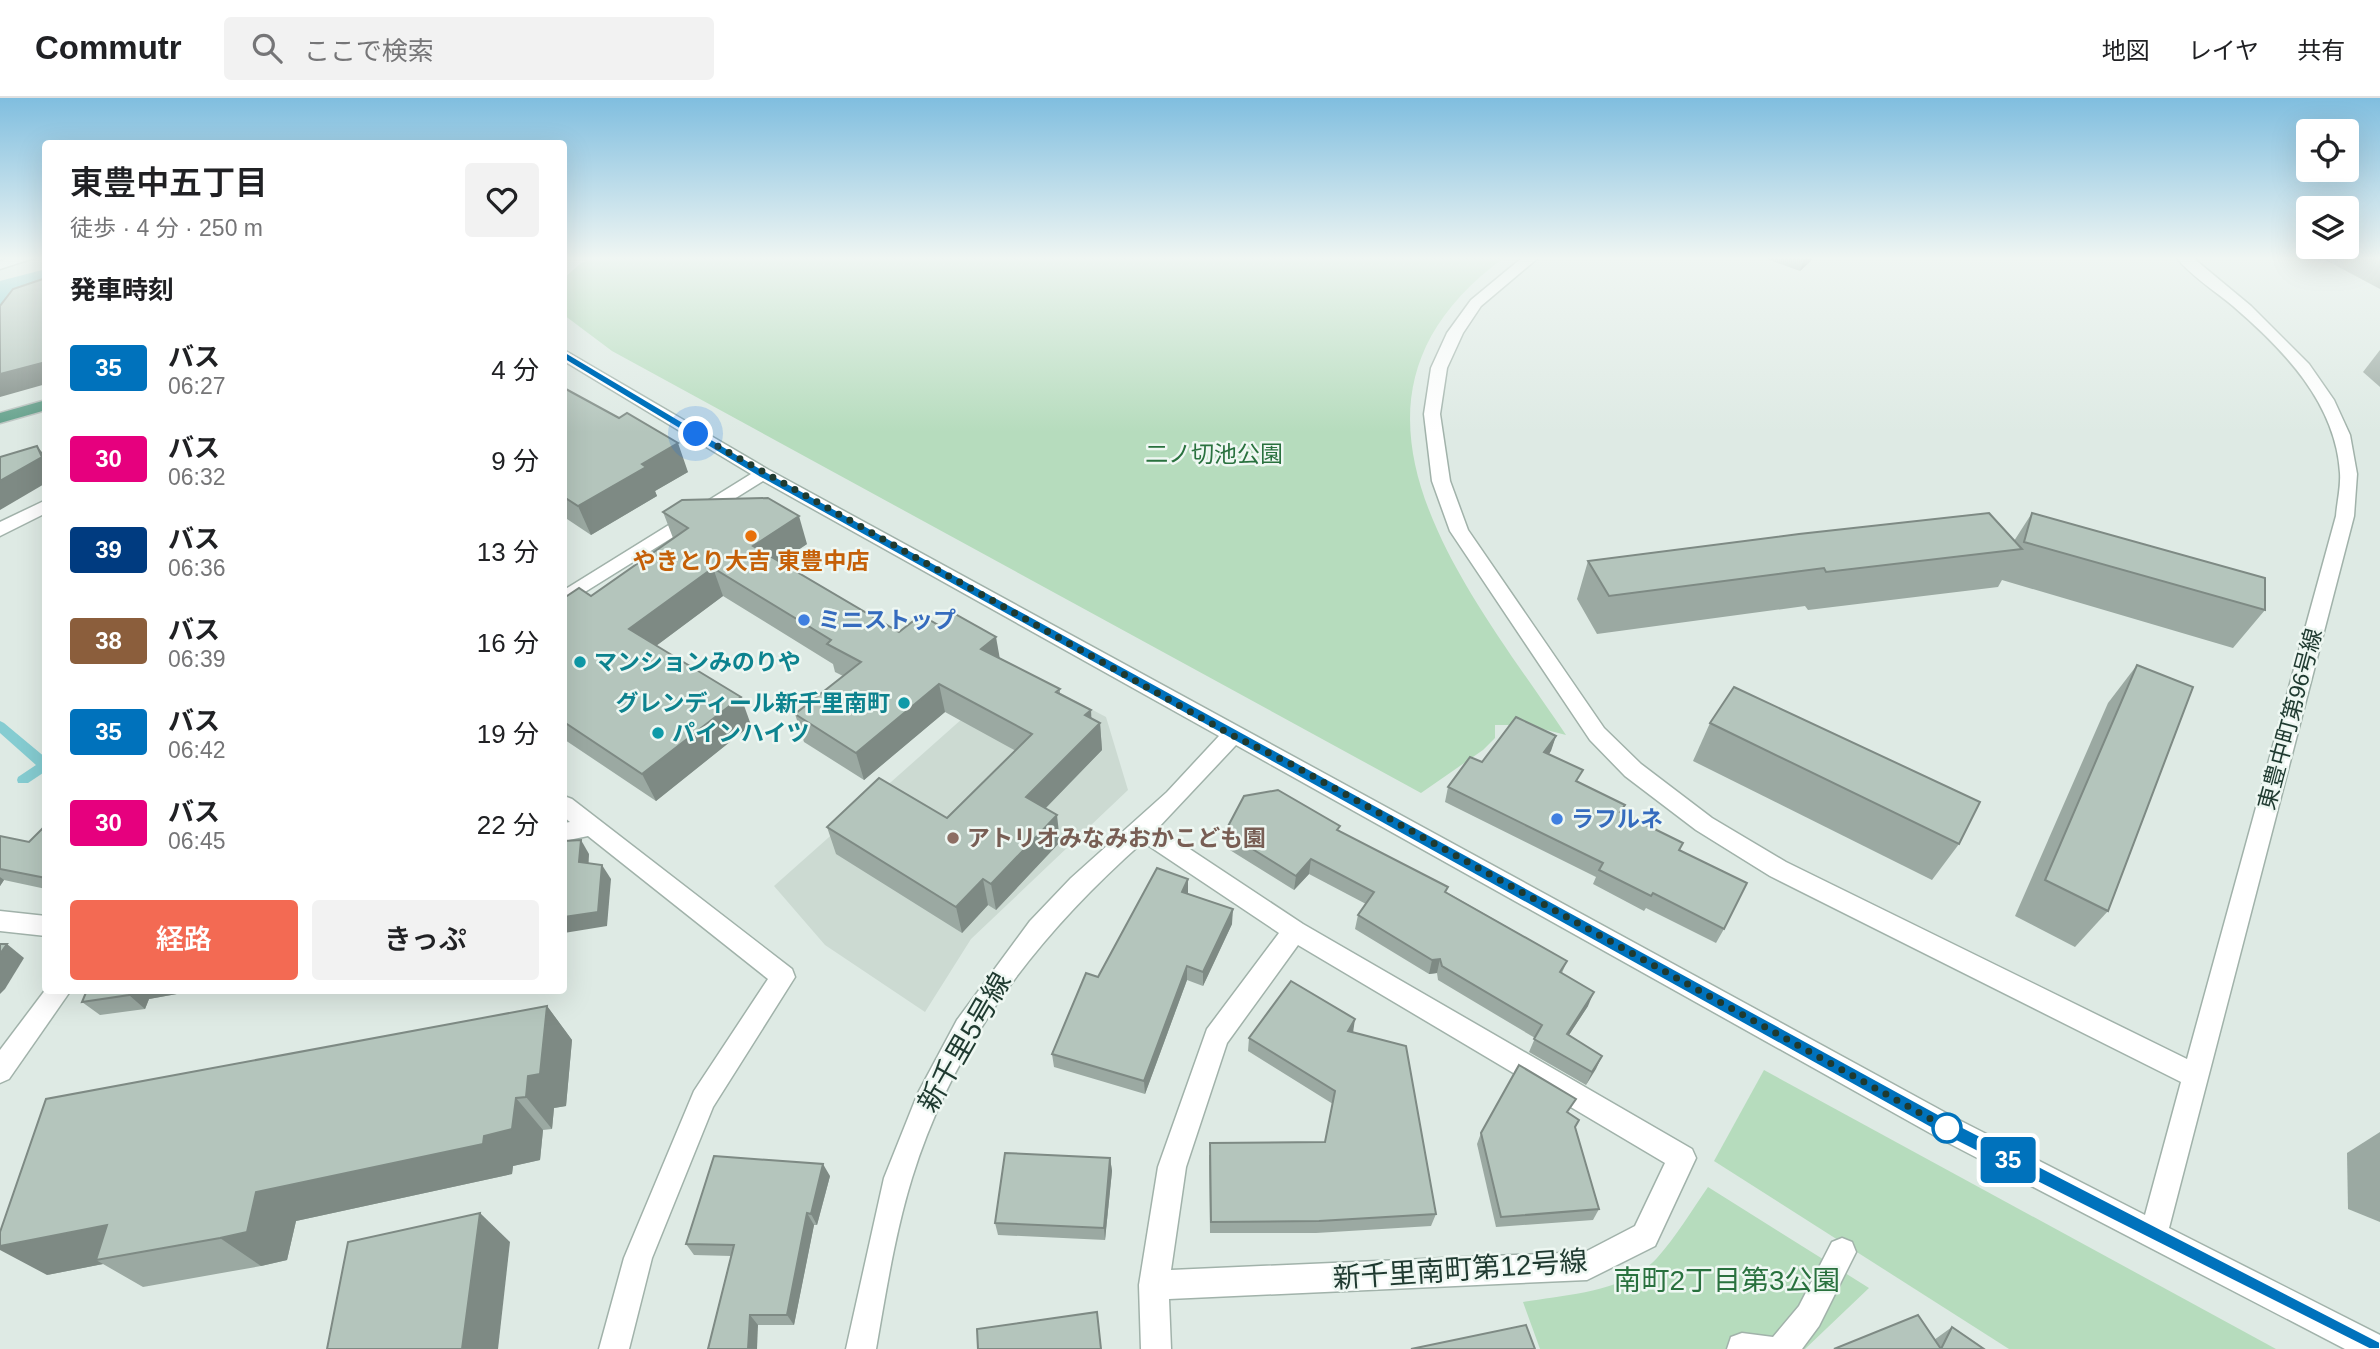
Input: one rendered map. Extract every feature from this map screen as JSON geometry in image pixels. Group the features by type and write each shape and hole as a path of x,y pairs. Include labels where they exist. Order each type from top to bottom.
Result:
{"main road":[{"path":"0,418 42,406"}],"street":[{"path":"1467,315 1455,332 1439,368 1432,414 1441,481 1459,531 1597,734 1633,770 1704,824 1779,869 2195,1076"},
{"name":"東豊中町第96号線","path":"2153,1236 2345,516 2350,484 2348,456 2339,429 2306,368 2252,315"},
{"path":"567,357 763,474 1934,1121 2376,1349"},
{"path":"567,597 763,474"},
{"path":"0,530 42,507"},
{"name":"新千里5号線","path":"860,1349 883,1236 917,1126 944,1070 978,1010 1009,963 1065,898 1175,798 1232,735"},
{"path":"567,810 576,829 782,977 703,1100 638,1258 614,1349"},
{"path":"1141,829 1295,931 1216,1037 1172,1167 1154,1285 1156,1349"},
{"path":"0,921 42,926"},
{"name":"新千里南町第12号線","path":"1154,1285 1587,1266 1644,1236 1682,1157 1295,931"},
{"path":"0,1071 56,994"},
{"path":"1783,1349 1809,1315 1842,1252"},
{"path":"1742,1348 1766,1349"}],"shaded area":[{"name":"アトリオみなみおかこども園","path":"1017,670 1106,717 1128,790 971,939 925,1012 825,945 774,886"}],"green space":[{"name":"二ノ切池公園","path":"567,315 1445,315 1416,372 1411,433 1424,496 1451,558 1487,619 1566,735 1527,725 1495,725 1495,738 1483,750 1421,793 612,351"},
{"path":"1764,1070 2276,1349 2009,1349 1714,1161"},
{"name":"南町2丁目第3公園","path":"1708,1187 1869,1288 1805,1349 1540,1349 1523,1302 1594,1290 1629,1278 1644,1269 1671,1241"}],"building":[{"path":"0,315 42,315 42,363 0,374"},
{"path":"567,390 619,418 627,413 678,443 642,464 646,467 578,506 567,499"},
{"path":"37,446 42,457 0,481 0,457"},
{"path":"768,498 799,516 753,546 899,632 921,615 940,626 955,614 996,637 981,649 1060,689 1056,692 1091,710 1085,715 1100,723 1026,797 1057,815 991,884 983,879 956,907 827,827 879,778 947,818 1032,734 939,684 856,753 795,714 861,662 827,644 831,640 713,568 629,629 741,697 642,774 567,724 567,596 579,588 591,596 688,528 663,512 682,500"},
{"path":"1989,513 2022,549 1826,572 1824,568 1609,596 1588,561 1799,534"},
{"path":"2032,513 2265,578 2265,610 2024,542"},
{"path":"2137,665 2193,687 2108,911 2045,880"},
{"path":"1734,687 1980,802 1959,844 1710,723"},
{"path":"1516,717 1556,736 1544,752 1583,770 1576,781 1625,805 1620,812 1683,843 1679,850 1747,883 1724,929 1653,893 1651,896 1599,870 1603,863 1448,787 1470,757 1482,762"},
{"path":"1278,790 1340,826 1337,830 1448,887 1445,892 1567,961 1560,972 1594,992 1567,1034 1602,1056 1592,1072 1534,1039 1542,1025 1442,966 1440,959 1432,960 1358,915 1374,892 1311,859 1296,876 1225,832 1244,796"},
{"path":"42,829 42,877 0,869 0,836 29,842"},
{"path":"581,840 579,862 602,865 598,912 567,917 567,841"},
{"path":"1157,868 1188,879 1182,892 1233,909 1203,972 1187,966 1144,1081 1052,1054 1086,973 1098,977"},
{"path":"0,944 7,944 0,954"},
{"path":"1291,981 1355,1019 1348,1031 1406,1046 1436,1214 1319,1221 1211,1222 1210,1143 1325,1142 1335,1091 1249,1038"},
{"path":"85,994 129,994 129,995 82,1002"},
{"path":"547,1006 540,1074 528,1076 526,1097 516,1098 512,1129 484,1136 483,1144 256,1192 247,1232 220,1238 96,1260 107,1225 0,1246 0,1232 46,1099"},
{"path":"1519,1065 1576,1099 1567,1112 1579,1120 1575,1127 1599,1209 1501,1217 1481,1133"},
{"path":"1005,1153 1110,1158 1104,1228 995,1223"},
{"path":"714,1156 823,1164 811,1214 807,1213 787,1315 750,1315 748,1349 708,1349 734,1245 686,1244"},
{"path":"480,1213 462,1349 327,1349 348,1242"},
{"path":"1097,1312 1101,1349 978,1349 977,1329"},
{"path":"1918,1315 1941,1349 1834,1349"},
{"path":"1526,1325 1535,1349 1411,1349"},
{"path":"1952,1327 1984,1349 1941,1349"}],"waterway":[{"path":"0,726 42,762"},
{"path":"23,780 42,767"}],"bus line":[{"name":"35","path":"567,357 763,474 1947,1128 2236,1280 2376,1349"}],"place":[{"name":"やきとり大吉 東豊中店","path":"751,536"},
{"name":"ミニストップ","path":"804,620"},
{"name":"マンションみのりや","path":"580,662"},
{"name":"グレンディール新千里南町","path":"904,703"},
{"name":"パインハイツ","path":"658,733"},
{"name":"ラフルネ","path":"1557,819"},
{"name":"アトリオみなみおかこども園","path":"953,838"}],"route":[{"path":"696,434 1232,735 1289,763 1947,1128"}]}
